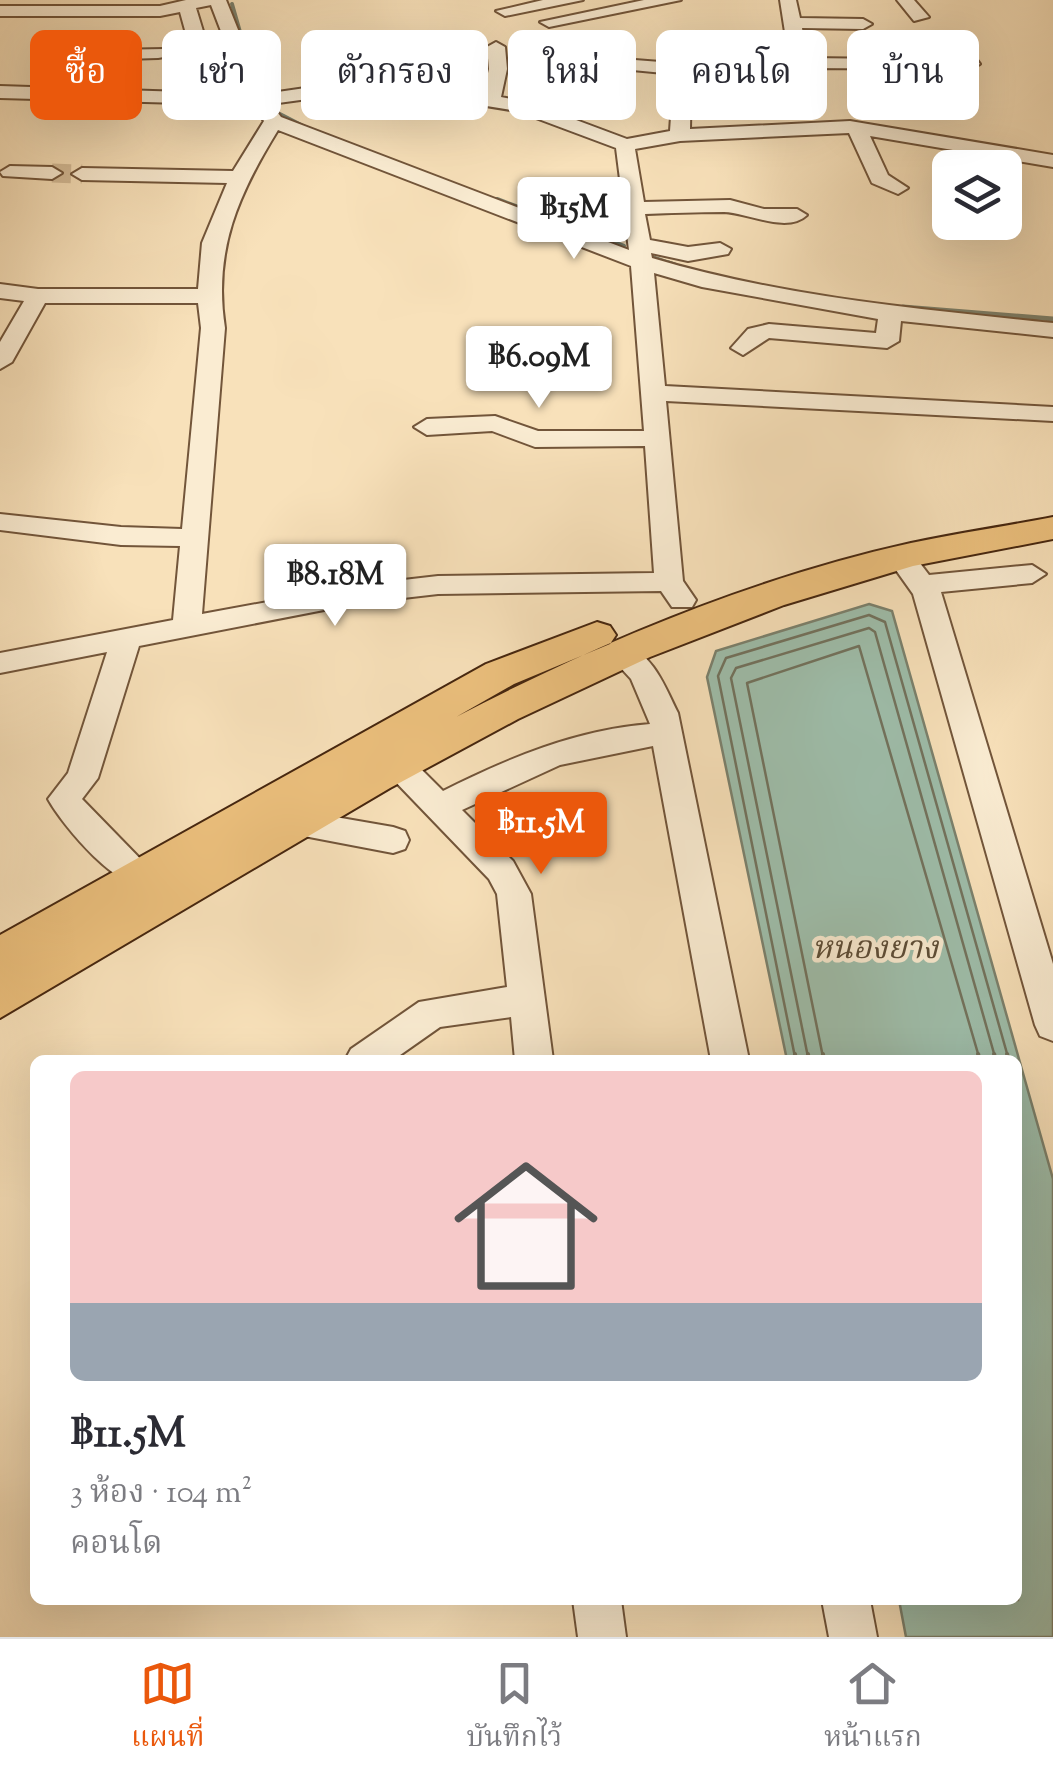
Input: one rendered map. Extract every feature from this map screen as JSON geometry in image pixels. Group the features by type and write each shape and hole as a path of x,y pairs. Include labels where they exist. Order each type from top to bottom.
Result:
{"main road":[{"path":"0,998 245,833 500,674 676,591 894,535 1053,506"},
{"path":"0,958 140,876 245,833 295,823 521,699 623,654 1053,528"}],"street":[{"path":"0,92 155,54 187,6 209,0"},
{"path":"218,0 228,30"},
{"path":"505,11 535,3 577,0"},
{"path":"549,22 611,4 673,0"},
{"path":"788,0 793,30"},
{"path":"905,0 920,17"},
{"path":"0,10 24,5 112,6 162,57"},
{"path":"187,6 194,30"},
{"path":"792,23 862,24"},
{"path":"491,100 498,69 496,47"},
{"path":"142,54 155,54"},
{"path":"281,97 381,82 552,114 625,145 680,135 857,128 1053,161"},
{"path":"680,135 681,120"},
{"path":"187,625 213,328 206,296 210,240 239,178 274,121 641,253 788,300 1053,330"},
{"path":"857,128 879,180 898,188"},
{"path":"0,663 187,625 438,585 676,591 652,393 641,253 625,145"},
{"path":"10,172 52,173"},
{"path":"82,174 239,178"},
{"path":"634,208 730,206 764,215 798,215"},
{"path":"641,253 720,249"},
{"path":"0,291 38,296 206,296"},
{"path":"0,362 38,296"},
{"path":"743,348 756,334 769,330 887,341 890,313"},
{"path":"652,393 1053,414"},
{"path":"427,427 495,423 535,439 658,438"},
{"path":"0,522 121,536 196,538"},
{"path":"1032,574 912,570 1053,1025"},
{"path":"126,640 80,784 64,799 88,829 140,876"},
{"path":"623,654 643,673 664,713 729,1055"},
{"path":"439,807 563,748 612,738 667,734"},
{"path":"399,766 501,870 514,894 533,1055"},
{"path":"295,823 393,840"},
{"path":"371,1055 432,1013 526,999"},
{"path":"598,1605 602,1637"},
{"path":"847,1605 853,1637"}],"water":[{"name":"หนองยาง","path":"869,604 892,611 1018,1055 786,1055 707,677 716,651"},
{"name":"หนองยาง","path":"1022,1070 1053,1179 1053,1637 906,1637 900,1605 1022,1605"}],"waterway":[{"path":"232,4 239,30"},
{"path":"281,115 307,128"},
{"path":"497,199 624,246"},
{"path":"652,257 675,265 669,263"},
{"path":"903,307 1053,319"}],"tunnel":[{"path":"52,173 82,174"}]}
